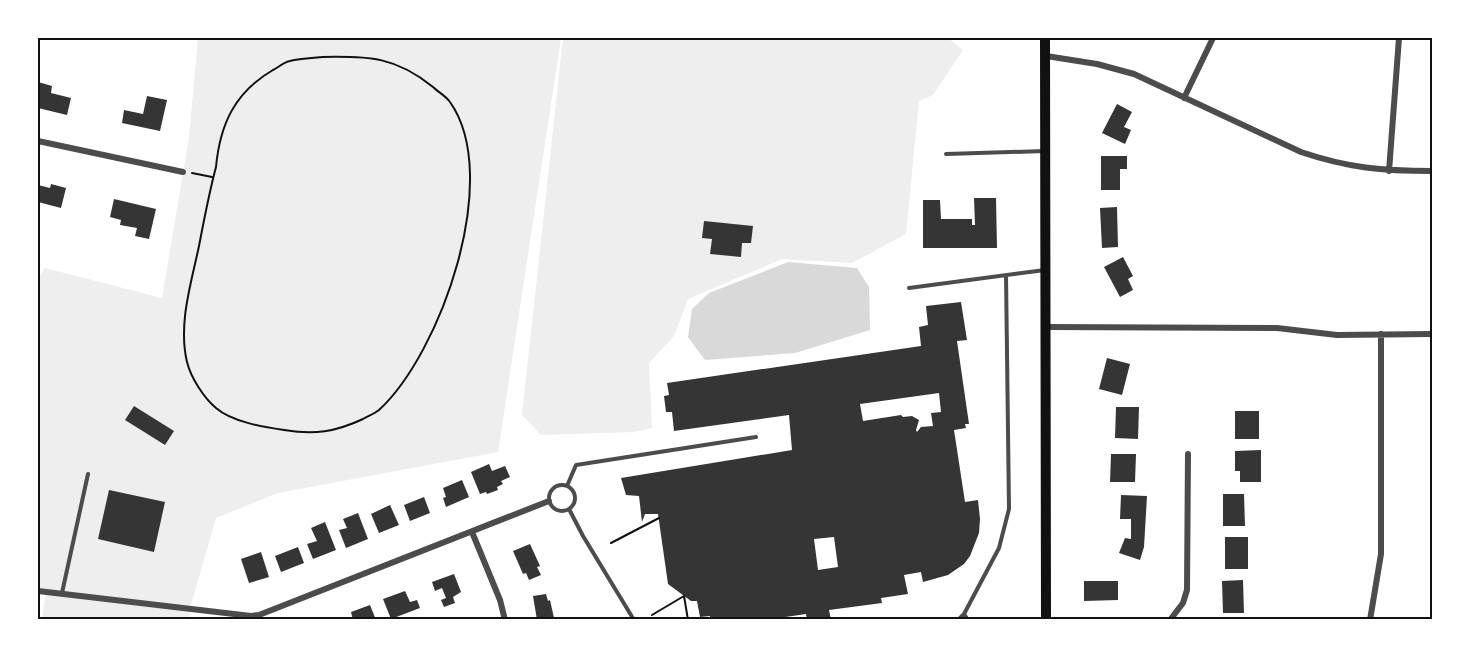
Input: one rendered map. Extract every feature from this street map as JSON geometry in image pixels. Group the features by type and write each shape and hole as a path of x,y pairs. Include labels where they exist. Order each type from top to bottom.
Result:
{"main road":[{"path":"1045,38 1046,620"}],"street":[{"path":"1184,98 1213,38"},
{"path":"1389,171 1399,38"},
{"path":"1046,56 1124,71 1301,152 1355,168 1432,171"},
{"path":"38,141 186,172"},
{"path":"1046,327 1277,328 1337,334 1432,334"},
{"path":"1370,620 1382,554 1380,334"},
{"path":"1170,620 1183,603 1187,590 1188,454"},
{"path":"38,591 259,615 549,501"},
{"path":"472,532 500,600 505,620"}],"lane":[{"path":"946,154 1046,151"},
{"path":"909,288 1046,270"},
{"path":"958,620 999,548 1009,509 1006,275"},
{"path":"567,486 576,465 756,437"},
{"path":"62,593 88,474"},
{"path":"559,485 567,486 575,494 574,502 569,509 557,510 549,501 552,489 559,485"},
{"path":"569,509 634,620"},
{"path":"963,614 968,620"}],"path":[{"path":"349,57 398,64 419,76 449,100 464,129 469,161 464,242 450,285 426,343 396,393 377,413 330,432 297,432 242,421 217,409 201,390 187,364 185,312 213,177 218,142 235,103 252,84 289,61 349,57"},
{"path":"186,172 213,177"},
{"path":"611,543 659,518"},
{"path":"652,615 684,596 688,620"}],"shaded area":[{"path":"198,38 561,38 498,452 278,493 216,518 190,608 189,619 42,619 46,592 38,591 38,280 45,268 162,298 189,137"},
{"path":"563,38 948,38 963,50 933,95 919,101 906,234 852,263 782,259 688,299 674,336 649,363 652,428 634,432 541,435 522,415"},
{"path":"788,262 857,268 869,287 870,330 795,353 705,360 688,337 692,309 709,293"}],"building":[{"path":"38,82 52,86 51,93 71,98 67,115 38,108"},
{"path":"147,96 167,100 160,131 122,123 124,110 143,114"},
{"path":"1117,104 1132,112 1124,127 1131,130 1125,144 1102,133"},
{"path":"1101,156 1127,156 1127,169 1120,169 1120,190 1101,190"},
{"path":"51,184 66,188 61,208 38,202 38,185 50,188"},
{"path":"974,198 996,198 997,248 923,248 923,200 940,200 941,219 972,219 972,225 975,225"},
{"path":"114,199 156,209 149,239 135,236 137,228 120,225 121,220 110,217"},
{"path":"1117,207 1118,247 1102,248 1100,208"},
{"path":"704,221 753,226 751,243 742,243 741,257 710,254 712,239 702,238"},
{"path":"1123,257 1133,276 1128,279 1133,290 1120,297 1104,267"},
{"path":"961,302 967,340 957,341 969,424 965,424 966,428 954,430 965,502 978,500 979,533 970,556 964,564 948,575 923,582 921,572 904,575 908,594 881,598 882,603 829,610 831,620 807,620 806,614 765,620 710,620 710,616 700,617 697,601 691,601 668,584 658,514 645,514 642,522 639,496 626,495 621,478 792,450 789,415 674,431 672,412 666,412 664,396 669,395 667,383 921,346 919,327 928,325 926,306","holes":["939,393 941,412 931,413 933,426 921,427 917,432 919,420 912,416 903,417 901,415 863,421 860,404","834,537 838,567 818,570 814,539"]},
{"path":"1107,358 1130,364 1122,395 1099,389"},
{"path":"134,406 174,431 165,445 125,420"},
{"path":"1116,407 1139,407 1138,439 1115,438"},
{"path":"1235,411 1259,411 1259,439 1235,439"},
{"path":"1261,450 1261,482 1240,482 1240,471 1235,471 1235,451"},
{"path":"1111,454 1136,454 1135,482 1110,482"},
{"path":"489,464 492,471 505,466 510,477 501,481 503,484 497,487 498,490 480,494 471,472"},
{"path":"462,480 469,497 446,507 443,488"},
{"path":"109,490 165,502 154,552 98,539"},
{"path":"1223,494 1244,494 1245,526 1223,526"},
{"path":"1121,495 1147,496 1144,547 1140,560 1119,553 1125,538 1131,539 1131,519 1120,519"},
{"path":"424,497 430,513 410,521 404,505"},
{"path":"390,505 399,525 379,533 371,514"},
{"path":"358,513 368,539 346,548 339,530 347,528 343,519"},
{"path":"325,522 336,550 313,559 307,544 317,541 311,528"},
{"path":"1225,537 1248,537 1248,569 1225,569"},
{"path":"530,544 540,566 537,567 541,575 529,580 526,573 523,574 513,551"},
{"path":"298,547 304,563 281,572 275,556"},
{"path":"261,552 269,577 249,583 241,559"},
{"path":"454,574 461,592 453,597 455,603 444,607 441,600 446,598 442,588 435,591 432,582"},
{"path":"1243,580 1244,613 1223,613 1222,581"},
{"path":"1084,581 1118,581 1118,600 1084,601"},
{"path":"405,591 410,602 417,600 420,608 391,619 383,599"},
{"path":"546,594 548,601 550,600 554,618 537,620 533,596"},
{"path":"370,605 376,620 353,620 351,612"}]}
